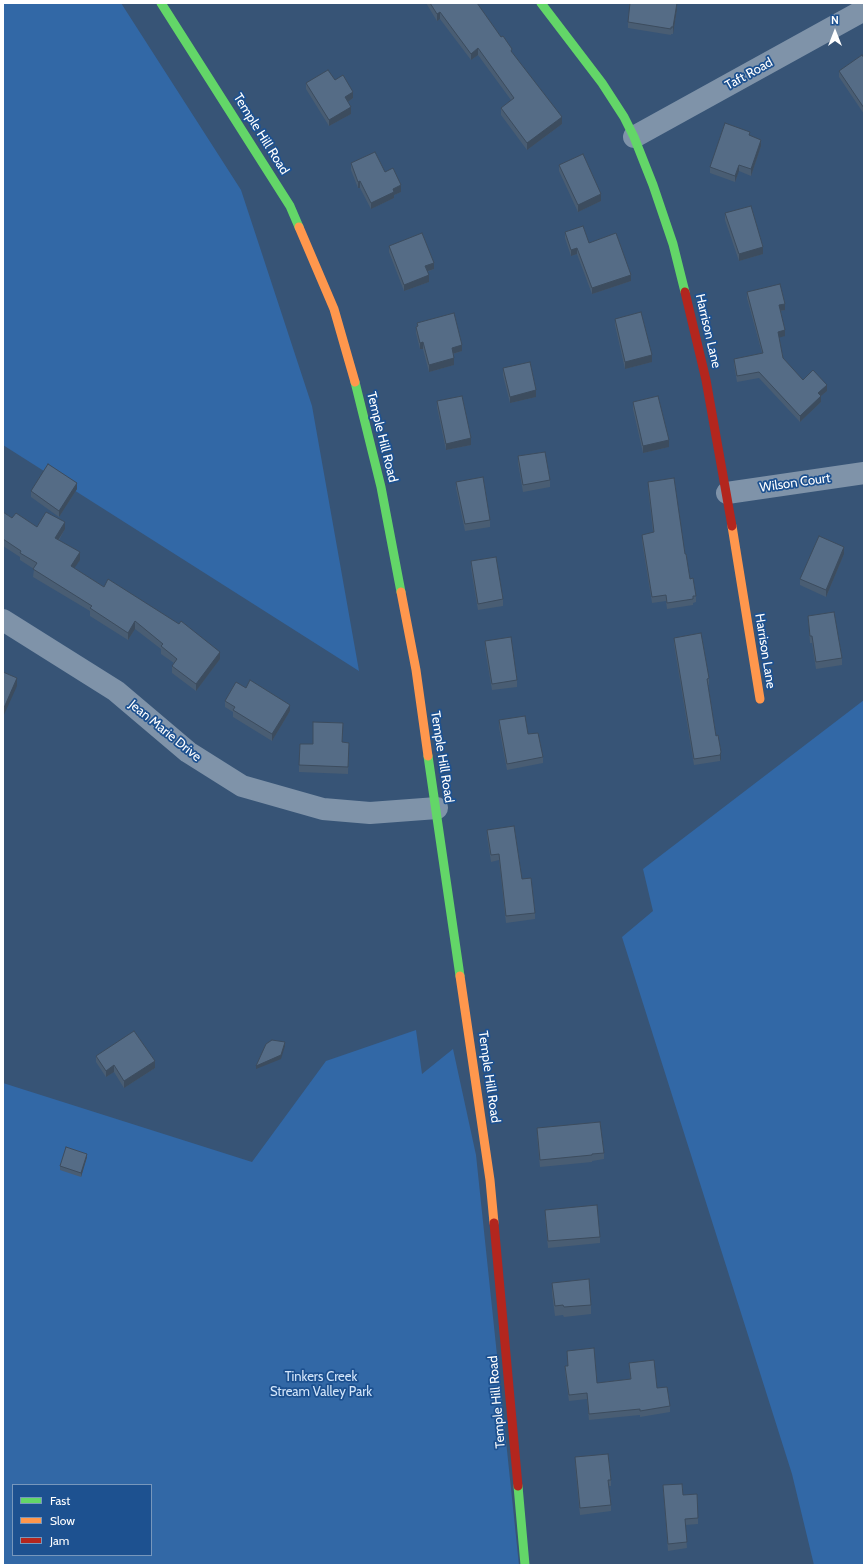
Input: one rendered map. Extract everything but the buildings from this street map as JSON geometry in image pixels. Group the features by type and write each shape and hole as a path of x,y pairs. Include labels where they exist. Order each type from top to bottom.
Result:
{"main road":[{"name":"Temple Hill Road","path":"161,3 290,206 334,309 364,414 382,487 416,670 490,1180 525,1565"},
{"name":"Harrison Lane","path":"541,3 610,95 634,137 656,192 684,286 706,380 727,493 760,699"}],"street":[{"name":"Taft Road","path":"634,137 864,10"},
{"name":"Wilson Court","path":"727,493 864,473"},
{"name":"Jean Marie Drive","path":"3,620 116,691 188,752 242,786 323,809 370,813 437,808"}],"green space":[{"path":"3,3 121,3 241,190 312,406 359,671 3,445"},
{"path":"864,700 864,1565 814,1565 792,1474 622,937 653,911 643,869"},
{"name":"Tinkers Creek Stream Valley Park","path":"416,1030 422,1074 453,1049 476,1155 519,1565 3,1565 3,1083 252,1162 326,1061"}],"traffic: fast":[{"path":"161,3 290,206 299,227"},
{"path":"541,3 602,83 624,117 634,137 653,185 673,244 685,292"},
{"path":"355,382 381,487 401,592"},
{"path":"428,756 460,976"},
{"path":"518,1486 525,1565"}],"traffic: slow":[{"path":"299,227 334,309 355,382"},
{"path":"732,526 760,699"},
{"path":"401,592 416,670 428,756"},
{"path":"460,976 490,1180 494,1223"}],"traffic: jam":[{"path":"685,292 706,380 732,526"},
{"path":"494,1223 518,1486"}]}
